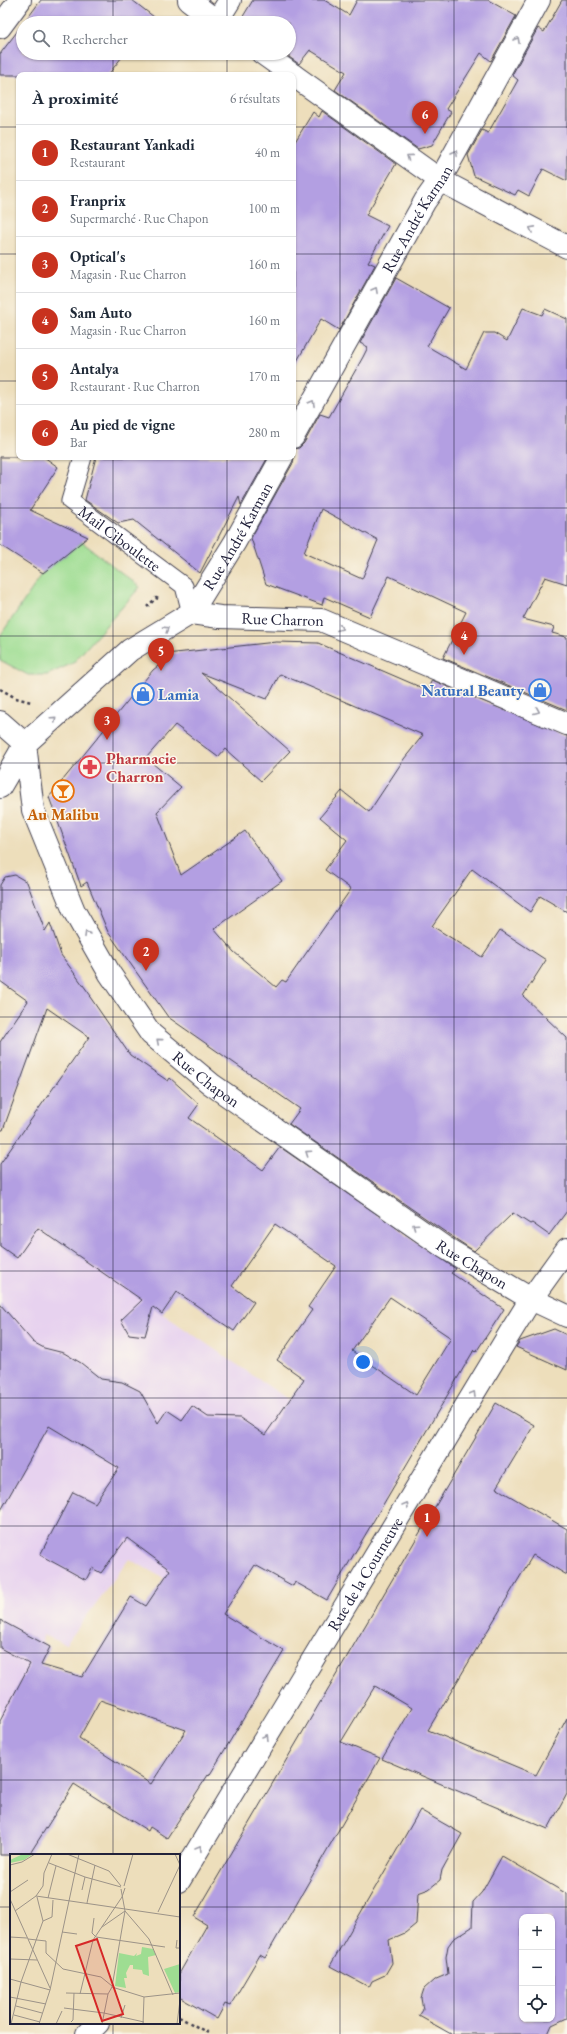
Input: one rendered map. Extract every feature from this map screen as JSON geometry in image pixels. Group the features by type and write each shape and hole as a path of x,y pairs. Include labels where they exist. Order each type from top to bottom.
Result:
{"street":[{"path":"0,27 20,0"},
{"path":"189,0 210,16"},
{"path":"221,16 230,0"},
{"name":"Rue André Karman","path":"296,432 425,201 440,180 539,0"},
{"path":"272,60 289,72"},
{"path":"296,77 440,180 567,246"},
{"name":"Mail Ciboulette","path":"81,460 70,501 184,586 191,613"},
{"name":"Rue André Karman","path":"191,613 235,542 280,460"},
{"path":"0,787 25,744 130,650 191,613"},
{"name":"Rue Charron","path":"191,613 220,617 320,620 567,724"},
{"path":"0,722 25,744"},
{"name":"Rue Chapon","path":"25,744 32,810 74,911 110,974 151,1034 211,1084 274,1130 444,1247 531,1300 567,1316"},
{"name":"Rue de la Courneuve","path":"180,1880 531,1300 567,1249"},
{"path":"86,2034 97,2024"}],"path":[{"path":"180,2017 210,2034"}],"shaded area":[{"path":"0,1203 289,1400 165,1579 129,1559 66,1644 43,1635 42,1643 0,1722"}],"green space":[{"path":"82,542 140,587 73,663 47,675 28,675 0,660 0,636 43,573"}],"building":[{"path":"41,0 132,0 153,16 29,16"},
{"path":"253,0 324,0 349,15 357,0 488,0 516,16 491,61 481,53 446,109 451,112 432,145 418,149 335,90 346,72 310,50 299,64 293,60 296,60 296,16 243,16"},
{"path":"562,0 567,0 567,181 543,169 529,196 518,190 515,195 474,176 468,155 482,130 488,133 518,80 512,75 538,28 544,32"},
{"path":"16,33 16,60 120,60 110,72 16,72 16,75 0,75 0,54"},
{"path":"322,111 396,164 366,215 388,226 368,262 375,265 339,330 321,319 296,363 296,140 313,112 319,117"},
{"path":"396,278 449,308 427,346 466,369 484,333 494,333 507,341 523,308 542,315 545,309 567,319 567,584 545,577 523,619 554,627 552,633 567,637 567,710 443,658 466,612 389,576 370,617 324,597 322,605 266,584 251,538 294,460 296,460 296,448 299,448 304,443 320,414 329,417 368,347 360,343","holes":["321,509 378,540 362,579 304,553"]},
{"path":"0,457 16,457 16,460 48,460 58,467 30,510 88,537 43,573 0,545"},
{"path":"95,460 266,460 241,505 239,497 200,573 134,520 118,523 85,500"},
{"path":"276,642 318,643 427,690 432,680 567,736 567,912 540,896 530,912 472,869 432,926 482,957 500,930 546,960 523,996 567,1038 567,1211 549,1235 532,1223 530,1224 513,1213 474,1251 451,1236 289,1124 300,1109 168,1017 108,932 87,882 81,886 49,797 153,670 167,659 157,655","holes":["201,673 267,699 280,674 423,735 404,759 369,812 342,791 320,817 347,840 325,870 351,889 286,982 282,980 276,987 234,952 214,929 282,881 245,831 181,875 157,812 181,787 146,758 175,725 218,757 225,749 261,781 290,751"]},
{"path":"15,875 27,882 45,931 50,923 61,955 91,996 90,997 130,1055 168,1081 170,1078 199,1104 189,1118 263,1170 280,1147 456,1269 451,1273 504,1309 476,1352 474,1350 327,1600 295,1582 293,1586 255,1565 223,1614 284,1651 209,1776 208,1775 167,1838 150,1827 148,1831 74,1784 30,1854 10,1855 0,1855 0,1721 30,1664 0,1648 0,1620 50,1647 41,1665 82,1677 131,1597 146,1606 170,1570 127,1538 101,1573 92,1568 86,1580 40,1555 73,1492 95,1503 119,1468 49,1426 0,1512 0,1304 33,1342 44,1348 64,1353 81,1363 101,1379 122,1382 140,1391 158,1423 167,1410 182,1420 192,1406 208,1417 240,1418 265,1435 304,1379 277,1360 312,1310 308,1307 336,1266 275,1224 232,1286 254,1302 234,1331 177,1292 162,1314 153,1307 145,1336 129,1334 121,1320 142,1300 38,1228 17,1258 0,1246 0,1164 89,1037 47,1008 3,1130 0,1130 0,1042 28,1001 0,981 0,885 5,877","holes":["390,1297 451,1338 416,1395 352,1351","100,1700 186,1730 151,1784 79,1738"]},
{"path":"554,1329 567,1335 567,1370 516,1347 520,1341"},
{"path":"496,1403 534,1425 496,1488 567,1529 567,1575 533,1555 428,1730 536,1775 567,1718 567,1794 548,1829 382,1759 412,1708 375,1686 341,1742 380,1758 265,1958 260,1955 230,2006 225,2004 217,2019 180,1998 180,1972 207,1925 194,1917"},
{"path":"420,1810 462,1834 442,1870 440,1880 429,1889 418,1893 416,1924 405,1933 389,1940 392,1963 385,1975 372,1981 369,1987 330,1966"},
{"path":"502,1856 567,1894 567,2018 552,2025 548,2034 451,2034 419,2016 423,2010 421,1998 424,1989 434,1980 448,1974 446,1957 448,1946 453,1939 472,1927 473,1902 482,1892"}],"place":[{"name":"Au pied de vigne","path":"425,134"},
{"name":"Sam Auto","path":"464,655"},
{"name":"Antalya","path":"161,671"},
{"name":"Natural Beauty","path":"540,690"},
{"name":"Lamia","path":"143,694"},
{"name":"Optical's","path":"107,740"},
{"name":"Pharmacie Charron","path":"90,767"},
{"name":"Au Malibu","path":"63,791"},
{"name":"Franprix","path":"146,971"},
{"name":"Restaurant Yankadi","path":"427,1537"}]}
